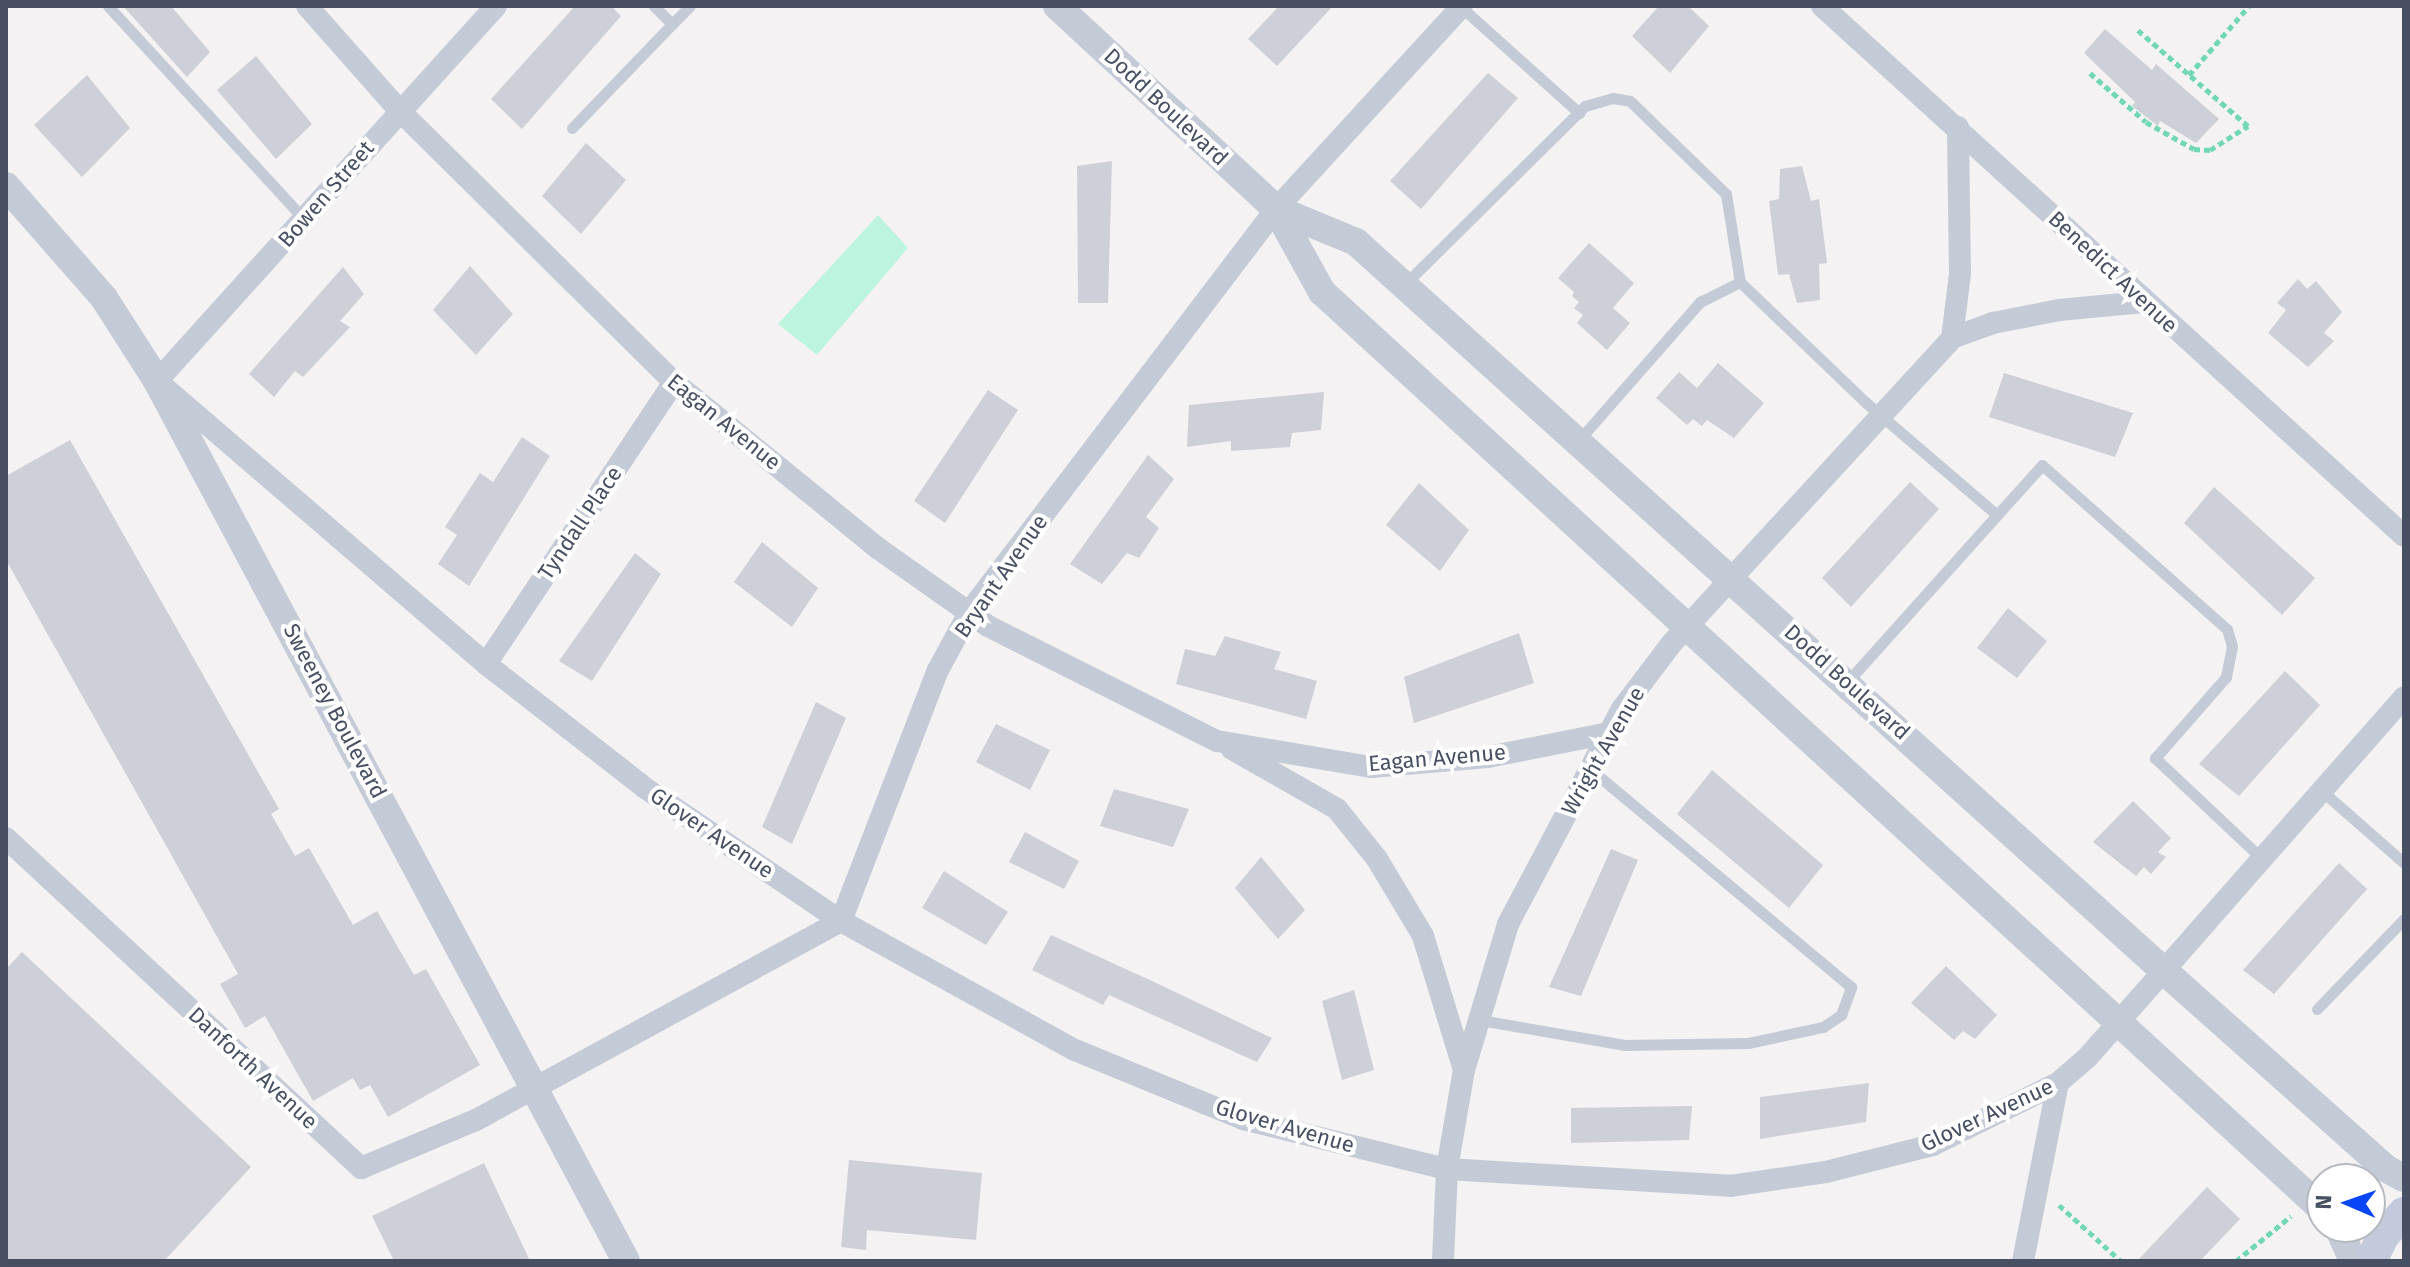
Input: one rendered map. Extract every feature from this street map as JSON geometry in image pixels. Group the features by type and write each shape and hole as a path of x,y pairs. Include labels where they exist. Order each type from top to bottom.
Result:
{"main road":[{"path":"2371,1261 2383,1236 2404,1213"}],"street":[{"name":"Eagan Avenue","path":"307,6 399,110 674,382 879,549 988,626 1217,741 1337,809 1377,859 1423,936 1464,1070"},
{"name":"Bowen Street","path":"157,381 496,6"},
{"name":"Dodd Boulevard","path":"1057,6 1276,209 1322,292 2119,1021 2306,1204"},
{"name":"Bryant Avenue","path":"841,921 938,670 970,611 1276,209 1461,6"},
{"name":"Benedict Avenue","path":"1822,6 2404,536"},
{"path":"1958,127 1960,274 1952,338 2046,313 2144,302"},
{"name":"Sweeney Boulevard","path":"6,186 104,298 157,381 626,1261"},
{"name":"Dodd Boulevard","path":"1276,209 1356,242 2163,970 2385,1168 2404,1178"},
{"name":"Wright Avenue","path":"1443,1261 1447,1169 1464,1070 1508,924 1622,709 1687,627 1952,338"},
{"name":"Glover Avenue","path":"157,381 486,664 645,788 841,921 1075,1050 1229,1113 1447,1169 1730,1186 1826,1172 1933,1145 2058,1083 2119,1021 2404,697"},
{"name":"Tyndall Place","path":"486,664 674,382"},
{"name":"Eagan Avenue","path":"1217,741 1371,767 1488,757 1609,733"},
{"name":"Danforth Avenue","path":"6,838 361,1168 476,1120 531,1086"},
{"path":"531,1086 841,921"},
{"path":"2023,1261 2035,1184 2058,1083"}],"lane":[{"path":"108,6 305,219"},
{"path":"654,6 672,24"},
{"path":"572,128 690,6"},
{"path":"1461,6 1579,113"},
{"path":"1404,285 1579,113 1598,101 1630,101 1726,194 1740,282 1882,417 1997,515"},
{"path":"1578,440 1700,302 1740,282"},
{"path":"1846,682 2042,465 2227,629 2232,646 2226,677 2155,758 2262,859"},
{"path":"1480,1020 1640,1045 1748,1043 1823,1027 1841,1015 1851,987 1590,769"},
{"path":"2322,791 2404,863"},
{"path":"2317,1009 2404,919"}],"path":[{"path":"2189,75 2249,6"},
{"path":"2090,73 2164,134 2194,149 2210,150 2248,126 2138,30"},
{"path":"2035,1184 2121,1261"},
{"path":"2236,1261 2306,1214"}],"green space":[{"path":"878,215 908,248 817,355 778,324"}],"building":[{"path":"123,6 171,6 210,52 187,77"},
{"path":"575,6 611,6 621,16 522,129 491,99"},
{"path":"1279,6 1333,6 1277,66 1248,39"},
{"path":"1659,6 1688,6 1709,26 1670,73 1632,36"},
{"path":"2105,29 2152,70 2156,64 2219,119 2196,143 2160,121 2158,126 2132,106 2135,102 2084,53"},
{"path":"256,56 312,124 276,159 217,90"},
{"path":"1488,73 1518,98 1421,209 1390,181"},
{"path":"87,75 130,128 82,177 34,125"},
{"path":"586,143 626,180 581,234 542,196"},
{"path":"1112,161 1108,303 1078,303 1077,166"},
{"path":"1802,166 1811,201 1819,199 1827,263 1819,264 1820,300 1797,303 1789,274 1778,275 1769,201 1779,199 1780,169"},
{"path":"1589,243 1634,283 1613,308 1630,323 1607,350 1577,323 1583,315 1574,308 1579,302 1572,296 1574,292 1558,278"},
{"path":"470,266 513,314 476,355 433,310"},
{"path":"343,267 364,294 340,321 350,327 303,377 295,371 274,397 249,374"},
{"path":"2298,279 2307,289 2316,281 2342,312 2324,333 2334,341 2308,367 2268,333 2286,310 2277,303"},
{"path":"1718,363 1764,403 1734,438 1707,420 1702,426 1693,419 1687,425 1656,398 1679,372 1697,388"},
{"path":"2004,373 2133,413 2115,457 1989,417"},
{"path":"988,390 1018,410 945,523 914,501"},
{"path":"1324,392 1321,430 1292,433 1290,447 1231,451 1231,441 1187,447 1189,405"},
{"path":"522,437 550,456 469,586 438,564 457,535 445,527 480,473 493,482"},
{"path":"70,440 279,809 271,814 295,856 309,848 353,925 377,911 414,975 426,969 480,1065 388,1117 370,1085 360,1090 353,1078 313,1101 265,1016 245,1028 220,984 238,974 6,560 6,476"},
{"path":"1148,455 1174,479 1146,517 1159,528 1139,558 1127,553 1102,584 1070,564"},
{"path":"1910,482 1939,509 1851,607 1822,578"},
{"path":"1419,483 1469,530 1440,571 1386,525"},
{"path":"2214,487 2315,578 2282,615 2184,523"},
{"path":"762,542 818,588 792,627 734,582"},
{"path":"635,553 661,574 592,681 559,661"},
{"path":"2008,608 2047,641 2017,678 1977,648"},
{"path":"1519,633 1534,683 1414,723 1404,677"},
{"path":"1225,636 1281,652 1274,669 1317,681 1306,719 1176,684 1185,649 1215,656"},
{"path":"2285,671 2320,705 2239,796 2199,764"},
{"path":"816,702 846,718 792,844 762,827"},
{"path":"996,724 1050,750 1030,790 976,762"},
{"path":"1712,770 1823,865 1789,908 1677,814"},
{"path":"1114,789 1189,809 1173,847 1100,826"},
{"path":"2133,801 2171,838 2158,852 2166,857 2151,874 2144,867 2136,876 2093,842"},
{"path":"1025,832 1079,861 1064,889 1009,862"},
{"path":"1611,849 1638,860 1581,996 1549,987"},
{"path":"1261,857 1305,910 1278,939 1235,888"},
{"path":"2339,863 2367,889 2274,994 2243,970"},
{"path":"944,871 1008,912 986,945 922,908"},
{"path":"1051,935 1272,1038 1257,1062 1109,995 1103,1005 1032,970"},
{"path":"22,952 251,1167 164,1261 6,1261 6,969"},
{"path":"1946,966 1997,1015 1975,1039 1963,1031 1954,1040 1911,1003"},
{"path":"1354,990 1374,1070 1342,1080 1322,1001"},
{"path":"1869,1083 1866,1122 1760,1139 1760,1097"},
{"path":"1692,1106 1689,1140 1571,1143 1571,1108"},
{"path":"849,1160 982,1173 976,1240 867,1230 866,1250 841,1247"},
{"path":"484,1163 530,1261 394,1261 372,1216"},
{"path":"2207,1187 2240,1219 2200,1261 2137,1261"}]}
